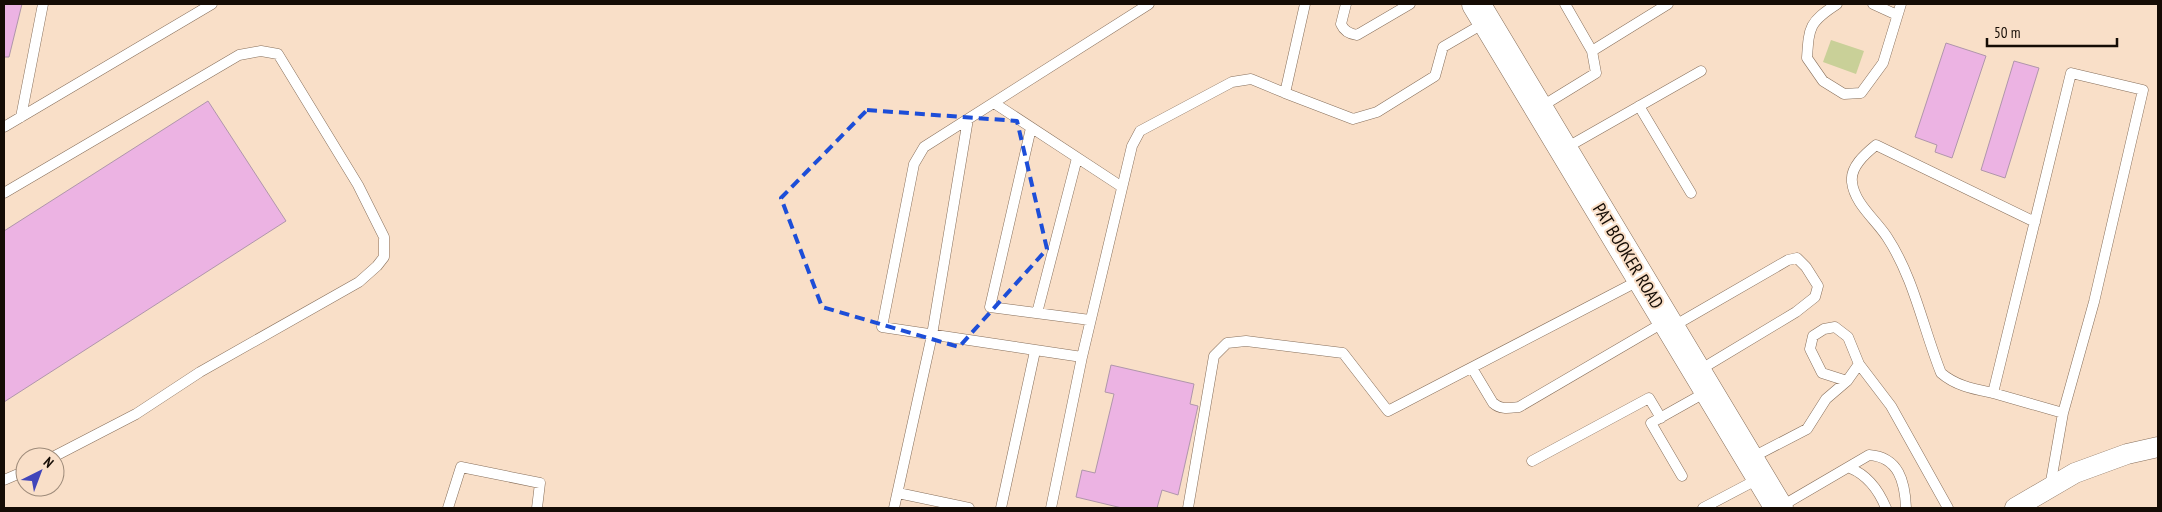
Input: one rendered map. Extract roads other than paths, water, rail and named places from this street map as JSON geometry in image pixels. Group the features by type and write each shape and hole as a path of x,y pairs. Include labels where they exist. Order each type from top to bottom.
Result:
{"main road":[{"name":"PAT BOOKER ROAD","path":"1481,12 1779,508"}],"street":[{"path":"2014,508 2089,467 2128,454 2158,447"}],"lane":[{"path":"20,117 42,4"},
{"path":"4,127 213,4"},
{"path":"1082,357 882,327 914,164 924,147 1149,4"},
{"path":"1285,93 1305,4"},
{"path":"1346,4 1341,24 1343,29 1357,35 1410,4"},
{"path":"1538,108 1596,73 1592,51 1565,4"},
{"path":"1592,51 1668,4"},
{"path":"1837,4 1821,14 1808,31 1807,58 1823,81 1844,94 1861,93 1883,63 1900,4"},
{"path":"1873,4 1897,14"},
{"path":"1051,508 1090,320 1132,146 1140,131 1232,82 1251,79 1353,119 1377,112 1435,76 1443,47 1481,12"},
{"path":"4,193 239,55 261,51 278,54 358,185 384,237 384,257 359,282 200,372 136,414 65,451"},
{"path":"1563,149 1701,71"},
{"path":"1993,393 2071,73 2143,90 2094,302 2064,413 2050,488"},
{"path":"994,103 1122,187"},
{"path":"1639,106 1691,193"},
{"path":"894,508 932,334 968,120"},
{"path":"1031,128 990,307 1090,320"},
{"path":"2035,222 1876,145 1862,157 1852,174 1852,184 1858,198 1888,237 1907,272 1941,373 1949,380 1967,388 1993,393 2064,413"},
{"path":"1037,314 1077,158"},
{"path":"1472,368 1498,407 1506,409 1519,407 1788,260 1797,258 1806,267 1818,286 1815,297 1703,381 1661,418 1651,423 1682,476"},
{"path":"1188,508 1214,356 1227,343 1246,341 1343,353 1388,412 1642,280"},
{"path":"1847,381 1822,373 1810,349 1813,336 1824,329 1835,327 1848,336 1860,364 1891,406 1948,508"},
{"path":"1000,508 1035,351"},
{"path":"1704,508 1807,429 1826,399 1847,381 1860,364"},
{"path":"1532,461 1648,398 1661,418"},
{"path":"1779,508 1850,468 1868,455 1879,456 1888,460 1899,472 1905,494 1906,508"},
{"path":"448,508 460,467 540,483 537,508"},
{"path":"1850,468 1860,472 1868,480 1886,508"},
{"path":"898,493 969,508"}]}
